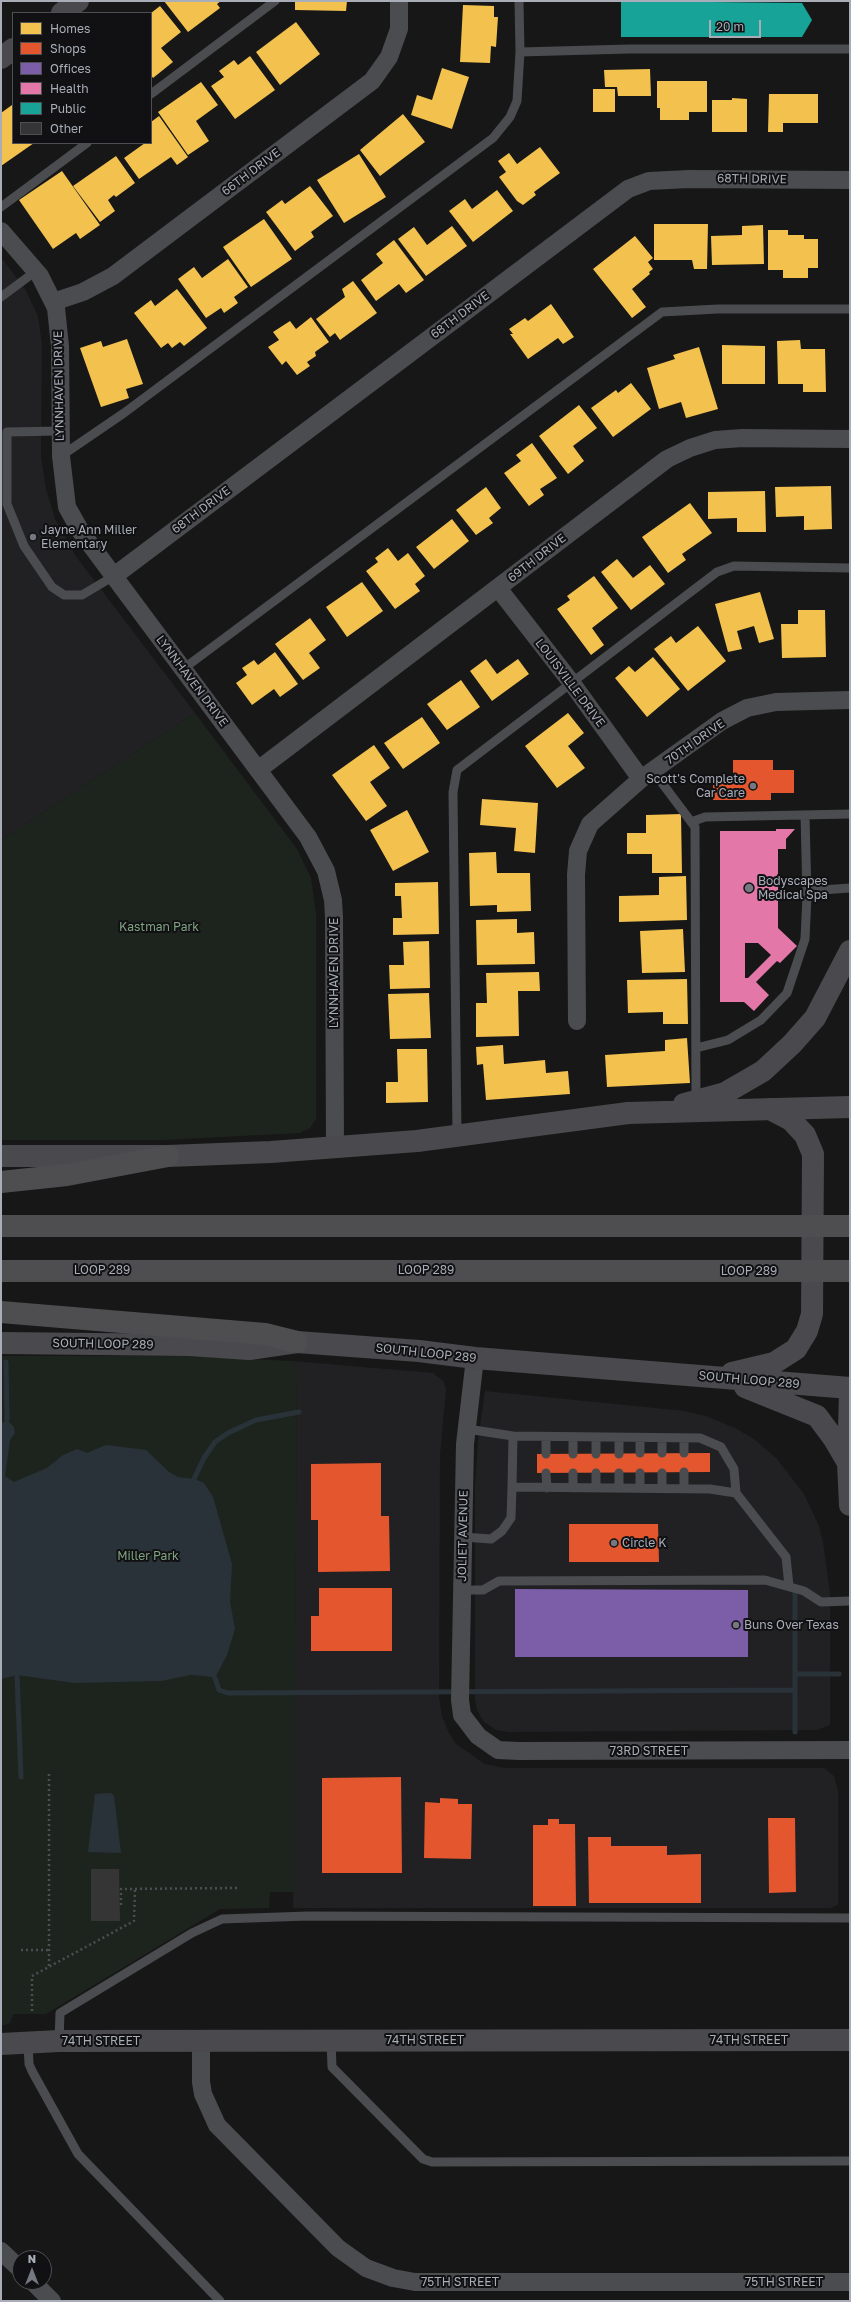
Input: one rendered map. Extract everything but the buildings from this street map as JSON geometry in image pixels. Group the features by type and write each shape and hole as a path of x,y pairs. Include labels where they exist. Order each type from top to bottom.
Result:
{"highway":[{"path":"1,1182 67,1175 168,1156"},
{"path":"1,1226 850,1226"},
{"name":"LOOP 289","path":"1,1270 850,1271"},
{"path":"1,1312 257,1333 297,1342"}],"main road":[{"path":"1,58 12,50"},
{"path":"1,1156 168,1156 335,1148 457,1135 628,1113 696,1101 724,1093 763,1071 792,1044 815,1018 850,951"},
{"path":"628,1113 695,1113 850,1107"},
{"path":"715,1377 774,1363 796,1349 807,1331 812,1314 813,1154 805,1135 796,1125 791,1120 770,1109"},
{"name":"SOUTH LOOP 289","path":"1,1343 189,1345 249,1349 297,1342 850,1388"},
{"path":"715,1377 817,1416 834,1439 848,1463"},
{"path":"850,1394 848,1463 850,1505"},
{"name":"74TH STREET","path":"1,2044 28,2041 201,2040 850,2040"}],"street":[{"name":"66TH DRIVE","path":"53,302 83,292 113,276 372,81 389,57 399,29 399,1"},
{"name":"68TH DRIVE","path":"114,576 628,189 649,181 690,179 850,180"},
{"name":"LYNNHAVEN DRIVE","path":"1,231 36,271 56,308 60,346 61,456 67,507 80,532 258,770 319,855 330,886 334,917 335,1148"},
{"name":"69TH DRIVE","path":"258,770 667,459 690,448 715,440 742,438 850,439"},
{"name":"LOUISVILLE DRIVE","path":"498,588 571,682 647,775"},
{"name":"70TH DRIVE","path":"577,1021 576,875 578,852 590,824 647,775 722,721 747,708 776,702 850,700"},
{"name":"JOLIET AVENUE","path":"462,1715 460,1700 465,1444 475,1358"},
{"name":"73RD STREET","path":"462,1715 478,1736 498,1750 850,1750"},
{"name":"75TH STREET","path":"201,2040 201,2082 203,2094 217,2125 338,2248 366,2268 393,2278 415,2282 850,2282"},
{"path":"1,2250 12,2261"},
{"path":"41,2290 52,2301"}],"lane":[{"path":"152,93 275,1"},
{"path":"61,456 124,413 493,138 510,117 517,101 520,52 520,1"},
{"path":"520,52 629,49 850,49"},
{"path":"1,207 85,144"},
{"path":"1,297 36,271"},
{"path":"183,670 662,312 718,309 850,309"},
{"path":"60,431 4,429 7,504 24,546 52,587 64,595 82,595 114,576"},
{"path":"457,1135 453,792 457,770 717,572 734,566 850,568"},
{"path":"647,775 695,827 696,1101"},
{"path":"691,822 705,818 850,814"},
{"path":"696,1048 728,1040 761,1020 788,993 805,938 807,891 805,815"},
{"path":"807,891 850,888"},
{"path":"467,1429 512,1436 700,1438 721,1447 734,1469 736,1493 786,1557 789,1586"},
{"path":"463,1537 491,1539 502,1531 511,1518 512,1436"},
{"path":"546,1437 546,1454"},
{"path":"573,1437 573,1454"},
{"path":"596,1437 596,1454"},
{"path":"618,1454 619,1438"},
{"path":"640,1438 640,1454"},
{"path":"662,1438 662,1454"},
{"path":"684,1439 684,1453"},
{"path":"684,1472 684,1488"},
{"path":"573,1473 573,1488"},
{"path":"596,1473 596,1488"},
{"path":"619,1473 619,1488"},
{"path":"640,1473 640,1488"},
{"path":"662,1473 662,1488"},
{"path":"546,1474 547,1488"},
{"path":"512,1487 684,1488 710,1489 736,1493"},
{"path":"462,1590 483,1590 499,1581 751,1579 765,1580 789,1586 804,1591 821,1602 850,1601"},
{"path":"59,2041 60,2013 192,1933 222,1919 308,1916 850,1918"},
{"path":"331,2040 332,2066 423,2159 432,2162 850,2161"},
{"path":"28,2041 29,2064 32,2071 78,2154 220,2301"}],"path":[{"path":"49,1774 49,1967"},
{"path":"121,1905 121,1889 237,1888"},
{"path":"32,2011 32,1976 134,1920 135,1889"},
{"path":"21,1950 49,1950"}],"shaded area":[{"name":"Jayne Ann Miller Elementary","path":"1,257 25,289 38,316 42,344 41,457 46,489 55,519 75,555 195,713 1,840"},
{"path":"293,1361 433,1373 443,1381 446,1388 440,1456 439,1697 442,1716 449,1733 456,1744 485,1764 505,1768 824,1768 834,1776 838,1790 838,1905 830,1908 293,1908 297,1372"},
{"path":"485,1391 685,1411 706,1416 735,1428 754,1439 777,1459 804,1494 819,1526 823,1542 830,1593 830,1725 817,1730 509,1732 496,1730 484,1722 477,1710 475,1699 475,1484 478,1441"},
{"path":"7,1420 14,1427 15,1433 10,1440 5,1476 14,1482 47,1468 63,1455 77,1449 87,1453 106,1445 146,1450 169,1472 178,1477 194,1479 204,1483 213,1497 232,1564 230,1602 235,1629 227,1655 215,1678 190,1675 161,1681 75,1683 17,1675 1,1679 1,1424"},
{"path":"111,1793 114,1796 121,1853 88,1852 95,1794"}],"green space":[{"name":"Kastman Park","path":"195,713 297,849 311,878 316,913 316,1119 310,1128 300,1133 163,1140 1,1140 1,840"},
{"name":"Miller Park","path":"1,1356 188,1356 293,1361 297,1372 294,1892 270,1892 269,1908 220,1909 46,2014 13,2014 10,2023 1,2026"}],"waterway":[{"path":"6,1362 7,1420"},
{"path":"194,1479 204,1458 215,1442 228,1433 256,1420 299,1412"},
{"path":"795,1591 795,1732"},
{"path":"795,1674 839,1674"},
{"path":"17,1675 21,1777"},
{"path":"215,1678 219,1690 228,1693 795,1690"}],"place":[{"name":"Jayne Ann Miller Elementary","path":"33,537"},
{"name":"Scott's Complete Car Care","path":"753,786"},
{"name":"Bodyscapes Medical Spa","path":"749,888"},
{"name":"Circle K","path":"614,1543"},
{"name":"Buns Over Texas","path":"736,1625"}]}
